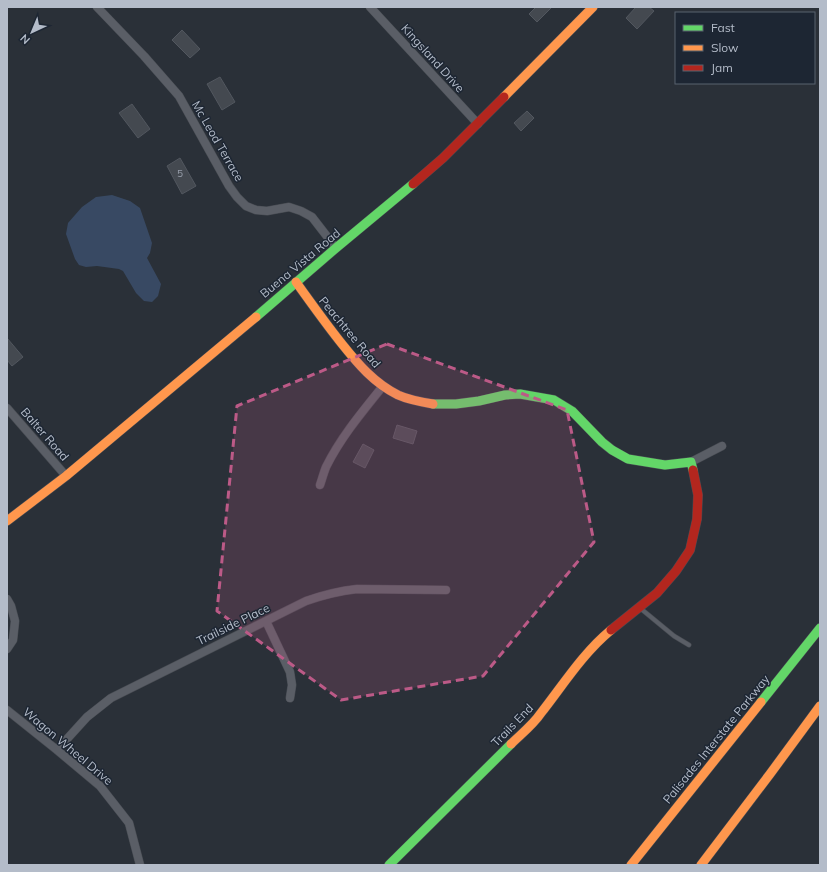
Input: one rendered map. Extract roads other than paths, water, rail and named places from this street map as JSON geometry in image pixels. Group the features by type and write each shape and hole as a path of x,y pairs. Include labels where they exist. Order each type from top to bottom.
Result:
{"main road":[{"name":"Buena Vista Road","path":"7,521 66,476 408,189 478,124 593,7"},
{"name":"Peachtree Road","path":"296,282 322,319 359,365 370,376 398,395 411,400 433,404 456,404 479,401 505,395 520,394 539,396 554,400 572,411 602,442 612,450 628,459 665,465 691,462"},
{"name":"Trails End","path":"389,865 540,715 572,670 600,639 657,594 676,571 690,550 697,519 698,495 691,462"},
{"name":"Palisades Interstate Parkway","path":"631,865 820,628"},
{"path":"701,865 820,706"}],"street":[{"name":"Mc Leod Terrace","path":"97,7 144,56 179,96 229,186 237,197 246,206 256,210 267,211 289,207 301,211 312,217 336,248"},
{"name":"Kingsland Drive","path":"370,7 478,124"},
{"path":"320,485 326,468 344,436 383,386"},
{"name":"Balter Road","path":"7,408 66,476"},
{"path":"691,462 722,446"},
{"name":"Trailside Place","path":"57,750 87,717 110,698 306,601 343,590 446,590"},
{"path":"7,600 11,606 15,622 13,640 7,649"},
{"path":"266,621 290,672 292,685 290,698"},
{"name":"Wagon Wheel Drive","path":"7,710 100,786 129,823 140,865"}],"lane":[{"path":"640,608 674,636 689,645"}],"water":[{"path":"112,195 130,201 140,208 152,243 150,253 147,258 161,284 158,296 152,302 144,301 136,293 123,271 119,269 97,266 86,267 79,265 75,259 66,234 68,223 82,207 96,197"}]}
